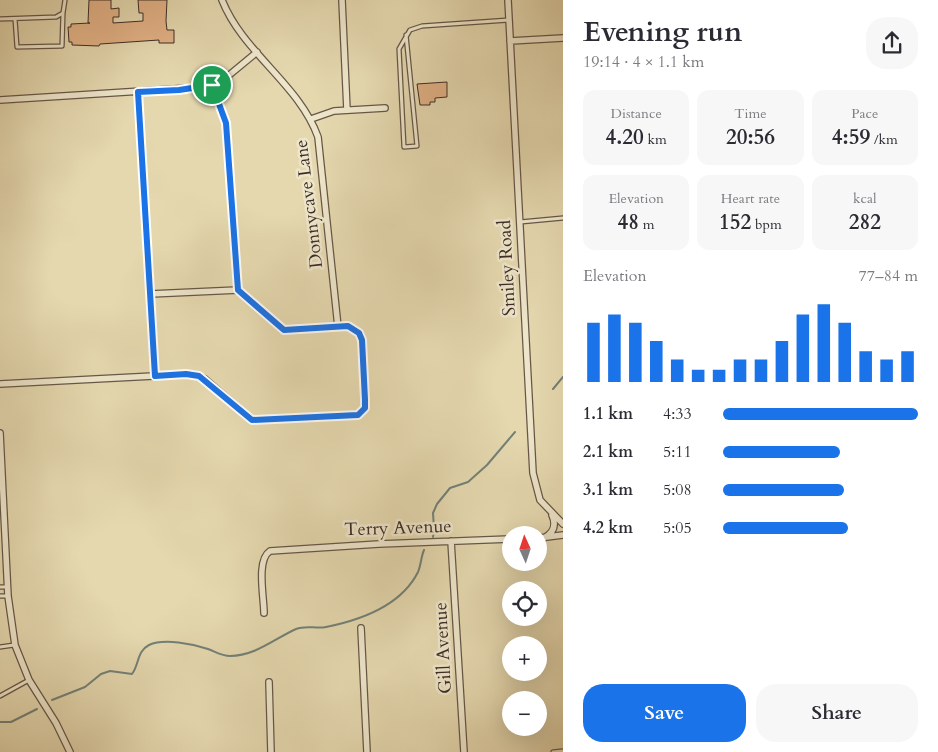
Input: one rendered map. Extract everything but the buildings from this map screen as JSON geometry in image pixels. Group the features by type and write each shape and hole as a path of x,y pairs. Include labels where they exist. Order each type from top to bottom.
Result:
{"street":[{"path":"223,2 231,0"},
{"path":"342,0 347,110"},
{"name":"Smiley Road","path":"508,0 533,473 540,500 563,524"},
{"name":"Donnycave Lane","path":"223,2 239,30 311,119 321,149 338,327"},
{"path":"510,42 563,38"},
{"path":"0,100 179,90 212,85 228,76 257,52"},
{"path":"212,85 226,123 238,290"},
{"path":"138,92 155,376"},
{"path":"311,119 334,111 385,108"},
{"path":"0,384 186,374 199,376 252,420 358,415 365,408 362,340 354,329 338,327 284,330 238,290 150,294"},
{"path":"0,433 8,596 15,645 29,680 62,732 70,752"},
{"path":"548,535 554,529 554,520 551,513"},
{"path":"548,537 563,535"},
{"name":"Terry Avenue","path":"264,613 263,558 270,551 285,548 502,539"},
{"name":"Gill Avenue","path":"451,541 464,752"},
{"path":"361,628 367,752"},
{"path":"269,682 271,752"}],"lane":[{"path":"15,19 17,47 62,46 64,42 63,12 65,0"},
{"path":"0,19 56,16 63,12"},
{"path":"406,35 416,146 404,147 398,50 406,35 415,27 509,20"},
{"path":"520,222 563,218"},
{"path":"0,587 8,587"},
{"path":"0,596 8,596"},
{"path":"0,647 15,645"},
{"path":"0,696 29,680"},
{"path":"553,752 563,751"}],"waterway":[{"path":"553,389 563,377"},
{"path":"433,537 433,513 437,504 450,488 468,482 487,465 515,432"},
{"path":"52,700 85,687 101,674 110,671 132,674 142,651 155,643 187,644 224,655 239,655 256,650 296,629 326,627 353,620 379,610 411,584 418,572 424,550"},
{"path":"0,722 11,722 37,709"}],"route":[{"path":"212,85 226,123 238,290 284,330 348,326 359,333 362,340 365,408 358,415 257,421 246,417 205,379 199,376 186,374 155,376 138,92 179,90 212,85"}]}
